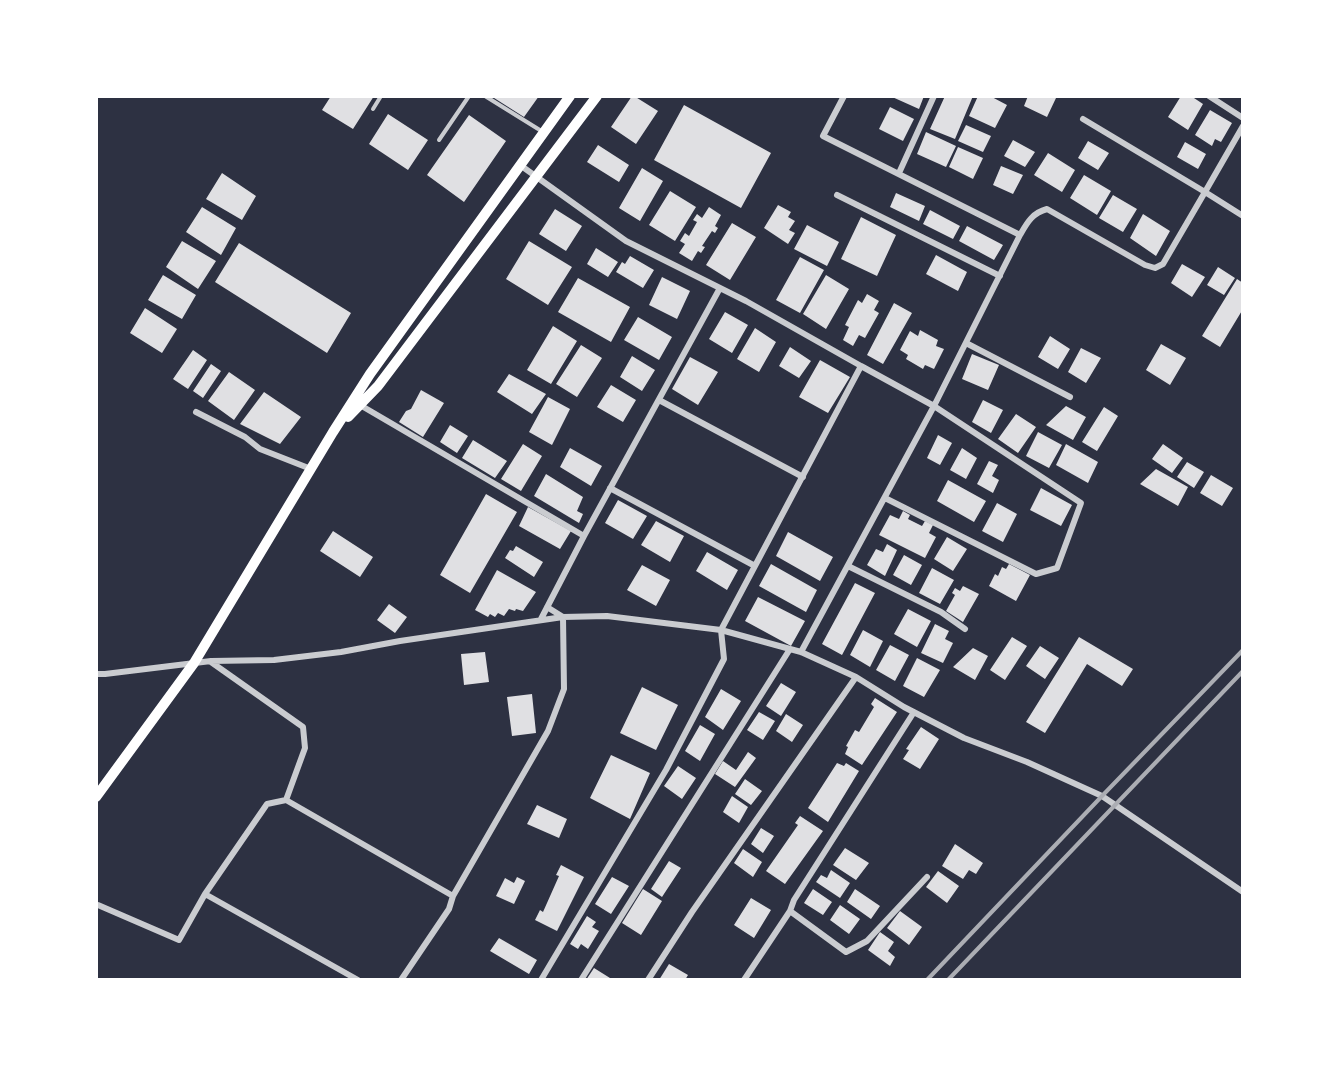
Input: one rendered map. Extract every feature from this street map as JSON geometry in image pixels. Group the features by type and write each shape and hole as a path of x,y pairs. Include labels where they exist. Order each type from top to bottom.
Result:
{"main road":[{"path":"96,797 194,663 370,374 570,96"},
{"path":"333,432 378,386 597,96"}],"street":[{"path":"844,96 823,136 1020,236"},
{"path":"898,173 934,96"},
{"path":"1209,96 1243,118"},
{"path":"1083,119 1243,216"},
{"path":"801,652 934,406 1031,218 1047,209 1145,265 1155,268 1163,264 1243,126"},
{"path":"520,165 626,241 746,301 934,406 1081,503 1057,568 1036,574 885,498"},
{"path":"837,195 1000,276"},
{"path":"541,619 720,288"},
{"path":"966,343 1070,397"},
{"path":"541,980 666,770 724,659 721,630 861,366"},
{"path":"659,400 803,477"},
{"path":"360,405 584,536"},
{"path":"196,412 245,438 260,449 311,469"},
{"path":"610,488 755,566"},
{"path":"848,566 941,612 965,629"},
{"path":"547,608 563,617"},
{"path":"96,674 211,661 274,660 341,652 563,617 607,616 721,630 801,652 856,677 914,712 964,738 1027,762 1102,796 1243,892"},
{"path":"401,980 449,909 453,896 548,731 564,689 563,617"},
{"path":"581,980 790,649"},
{"path":"211,661 303,727 305,748 286,800"},
{"path":"648,980 692,912 856,677"},
{"path":"744,980 790,911 794,900 914,712"},
{"path":"99,905 179,940 205,894 267,804 286,800 453,896"},
{"path":"790,911 846,952 867,941 927,877"},
{"path":"205,894 358,980"}],"lane":[{"path":"373,109 381,96"},
{"path":"439,140 469,96"},
{"path":"484,96 543,133"}],"building":[{"path":"331,96 374,96 353,129 322,110"},
{"path":"491,96 539,96 524,117"},
{"path":"632,96 658,111 636,144 611,127"},
{"path":"890,96 924,96 919,109"},
{"path":"945,96 973,96 955,139 930,129"},
{"path":"978,96 990,96 1007,105 995,128 969,116"},
{"path":"1028,96 1056,98 1047,117 1024,106"},
{"path":"1181,96 1191,96 1203,104 1188,130 1168,117"},
{"path":"684,105 771,153 741,208 654,160"},
{"path":"890,107 914,119 903,141 879,129"},
{"path":"1210,110 1232,123 1221,142 1215,139 1212,146 1195,135"},
{"path":"388,114 428,140 408,170 369,144"},
{"path":"469,115 506,141 464,202 427,175"},
{"path":"966,125 991,136 983,152 958,141"},
{"path":"926,132 956,146 946,167 917,154"},
{"path":"1013,140 1035,152 1025,167 1004,156"},
{"path":"1088,141 1109,153 1098,170 1078,158"},
{"path":"1185,142 1206,154 1198,169 1177,157"},
{"path":"598,145 629,165 619,182 587,162"},
{"path":"958,147 983,158 973,179 949,167"},
{"path":"1048,153 1075,170 1062,192 1034,175"},
{"path":"1001,166 1023,175 1013,194 993,185"},
{"path":"642,168 663,181 640,221 619,208"},
{"path":"222,173 256,196 242,220 206,199"},
{"path":"1084,175 1111,191 1097,215 1070,198"},
{"path":"670,191 696,207 675,241 649,225"},
{"path":"896,193 925,206 919,221 890,207"},
{"path":"1113,195 1137,209 1123,232 1099,218"},
{"path":"778,205 791,212 788,217 795,221 789,230 795,233 788,244 764,228"},
{"path":"202,207 236,228 221,255 186,232"},
{"path":"709,207 721,215 715,226 718,228 715,233 712,231 702,246 705,247 701,253 698,251 692,261 679,253 685,244 680,241 685,233 689,236 697,222 693,220 697,214 702,218"},
{"path":"555,209 582,226 566,251 539,234"},
{"path":"930,210 960,226 953,239 923,224"},
{"path":"1143,214 1170,231 1156,256 1130,238"},
{"path":"861,217 896,235 877,276 841,259"},
{"path":"732,223 756,237 730,280 706,265"},
{"path":"807,225 839,242 827,266 794,249"},
{"path":"967,226 1003,245 994,260 959,241"},
{"path":"182,241 216,261 198,289 166,267"},
{"path":"529,241 572,267 548,305 506,279"},
{"path":"239,243 351,313 327,353 215,282"},
{"path":"596,248 618,262 608,277 587,264"},
{"path":"936,255 967,272 958,291 926,274"},
{"path":"630,256 654,270 643,288 616,272 622,262 625,264"},
{"path":"800,257 824,270 800,313 776,300"},
{"path":"1182,264 1205,277 1192,297 1171,283"},
{"path":"1218,267 1235,278 1224,295 1207,285"},
{"path":"163,275 196,295 182,319 148,300"},
{"path":"826,275 849,289 826,329 803,314"},
{"path":"662,277 690,291 677,319 649,305"},
{"path":"578,278 630,307 611,342 558,312"},
{"path":"1237,279 1243,283 1243,309 1220,347 1202,336"},
{"path":"867,294 879,301 874,310 879,313 865,338 859,335 853,346 843,340 849,327 845,325 858,300 862,303"},
{"path":"894,303 912,313 883,364 867,355"},
{"path":"145,308 177,329 162,353 130,333"},
{"path":"725,312 748,325 732,353 709,339"},
{"path":"638,317 672,337 659,360 624,340"},
{"path":"553,326 577,341 551,384 527,370"},
{"path":"755,328 776,342 759,372 737,359"},
{"path":"920,330 938,340 936,346 944,349 934,369 925,365 923,369 906,359 908,355 900,350 910,331 918,336"},
{"path":"1050,336 1070,349 1058,369 1038,357"},
{"path":"1161,344 1186,358 1170,385 1146,370"},
{"path":"581,345 602,358 577,397 556,384"},
{"path":"790,347 811,361 799,378 779,366"},
{"path":"1081,348 1101,358 1086,383 1068,372"},
{"path":"193,350 207,360 188,389 173,379"},
{"path":"972,354 999,365 988,390 962,379"},
{"path":"632,356 655,370 642,391 620,377"},
{"path":"690,357 718,372 698,405 672,389"},
{"path":"820,360 850,377 828,413 799,397"},
{"path":"211,364 221,371 203,398 193,391"},
{"path":"229,372 255,390 234,420 208,401"},
{"path":"509,374 546,394 532,414 497,392"},
{"path":"611,385 636,400 623,422 597,407"},
{"path":"421,390 444,403 423,437 399,422 406,411 411,409"},
{"path":"264,392 301,417 280,444 240,424"},
{"path":"548,397 570,409 552,445 529,432"},
{"path":"983,400 1003,410 991,433 972,422"},
{"path":"1066,406 1086,417 1073,440 1046,425"},
{"path":"1104,407 1118,416 1097,451 1082,442"},
{"path":"1016,414 1036,427 1018,453 998,439"},
{"path":"450,425 468,436 457,453 440,442"},
{"path":"1038,432 1062,445 1049,468 1026,456"},
{"path":"938,435 952,443 940,465 927,458"},
{"path":"473,440 507,461 495,478 462,458"},
{"path":"523,444 542,456 521,491 501,479"},
{"path":"1066,444 1098,462 1088,483 1056,465"},
{"path":"1163,444 1183,458 1172,473 1152,459"},
{"path":"570,448 602,466 591,486 560,467"},
{"path":"962,448 977,458 966,479 950,470"},
{"path":"989,461 998,465 992,476 999,480 993,493 977,484"},
{"path":"1187,462 1204,472 1194,488 1177,477"},
{"path":"1156,469 1188,487 1178,506 1140,484"},
{"path":"546,474 583,497 577,511 583,514 579,523 534,496"},
{"path":"1211,475 1233,488 1222,506 1200,493"},
{"path":"948,480 986,501 974,522 937,501"},
{"path":"1041,488 1072,505 1061,526 1030,510"},
{"path":"486,494 517,512 470,593 440,575"},
{"path":"618,500 647,516 633,539 605,523"},
{"path":"997,503 1017,514 1003,542 982,531"},
{"path":"528,507 571,531 560,549 519,526"},
{"path":"903,511 910,515 908,519 922,526 925,521 933,525 929,533 936,537 925,558 879,535 890,515 899,519"},
{"path":"656,521 684,536 670,562 641,545"},
{"path":"333,531 373,557 360,577 320,551"},
{"path":"788,532 833,557 820,581 776,556"},
{"path":"947,537 967,549 953,571 934,559"},
{"path":"887,544 897,550 885,576 867,565 876,549 883,552"},
{"path":"516,546 543,562 534,577 505,558"},
{"path":"707,552 738,570 727,590 696,571"},
{"path":"904,555 922,565 911,585 893,575"},
{"path":"771,564 817,590 806,612 759,586"},
{"path":"1009,564 1030,575 1016,601 989,586 995,574 998,576 1002,567 1006,569"},
{"path":"642,565 670,580 656,606 627,590"},
{"path":"932,568 954,580 940,604 919,593"},
{"path":"497,570 536,592 523,611 509,609 504,616 498,613 495,617 490,614 488,617 475,610"},
{"path":"855,583 875,593 842,655 822,644"},
{"path":"963,586 979,594 963,622 946,611 955,595 952,593 955,588 960,591"},
{"path":"758,597 805,621 791,646 745,621"},
{"path":"389,604 407,617 395,633 377,620"},
{"path":"908,609 931,621 917,647 894,634"},
{"path":"935,624 949,631 945,639 953,643 943,663 921,653"},
{"path":"863,630 883,641 870,667 850,655"},
{"path":"1012,637 1027,646 1005,680 990,670"},
{"path":"1079,637 1133,669 1122,686 1087,664 1045,733 1026,722"},
{"path":"890,645 909,655 895,681 876,670"},
{"path":"1040,646 1059,658 1045,679 1026,666"},
{"path":"973,648 988,656 975,680 953,667"},
{"path":"485,652 489,682 464,685 461,654"},
{"path":"917,658 940,670 924,697 903,686"},
{"path":"781,683 796,692 781,716 766,706"},
{"path":"642,687 678,705 656,750 620,733"},
{"path":"721,689 741,701 723,730 705,717"},
{"path":"532,694 536,733 512,736 507,697"},
{"path":"875,698 897,712 862,765 845,754 848,747 846,746 855,730 859,732 874,707 871,704"},
{"path":"759,712 775,721 763,740 747,730"},
{"path":"786,714 803,725 792,742 776,731"},
{"path":"700,725 715,734 700,761 685,751"},
{"path":"921,727 939,739 920,769 903,759 909,750 906,749"},
{"path":"748,752 756,758 735,787 715,774 723,761 736,770"},
{"path":"611,755 650,773 630,819 590,798"},
{"path":"837,763 844,766 846,763 859,771 828,822 808,808"},
{"path":"678,766 696,778 682,799 664,786"},
{"path":"745,779 762,791 751,805 735,794"},
{"path":"732,796 748,807 739,823 723,812"},
{"path":"537,805 567,819 559,838 527,824"},
{"path":"800,816 823,831 785,884 766,871 798,825 795,823"},
{"path":"761,828 774,836 763,853 751,844"},
{"path":"955,844 983,863 976,874 969,870 963,879 942,866"},
{"path":"845,848 869,863 856,880 833,865"},
{"path":"743,849 762,862 753,877 734,863"},
{"path":"669,861 681,868 662,897 651,889"},
{"path":"561,865 584,877 557,931 535,920 540,910 543,912 559,876 556,875"},
{"path":"831,870 850,883 840,898 816,882 821,875 827,878"},
{"path":"938,871 959,886 947,903 926,887"},
{"path":"517,877 525,881 514,904 496,896 505,878 514,883"},
{"path":"612,877 629,886 611,914 595,904"},
{"path":"643,889 662,901 641,935 622,923"},
{"path":"813,889 832,902 823,915 804,903"},
{"path":"855,889 880,906 871,919 847,902"},
{"path":"751,898 771,910 754,938 734,925"},
{"path":"840,905 860,919 849,934 830,920"},
{"path":"900,911 922,927 909,945 887,928"},
{"path":"587,916 596,922 592,927 599,931 588,949 581,944 578,949 570,944"},
{"path":"880,932 894,942 888,951 895,957 890,966 868,950"},
{"path":"499,938 537,960 529,974 490,951"},
{"path":"669,964 688,975 685,980 659,980"},
{"path":"594,968 610,978 608,980 586,980"}],"railway":[{"path":"927,980 1243,650"},
{"path":"948,980 1243,671"}]}
